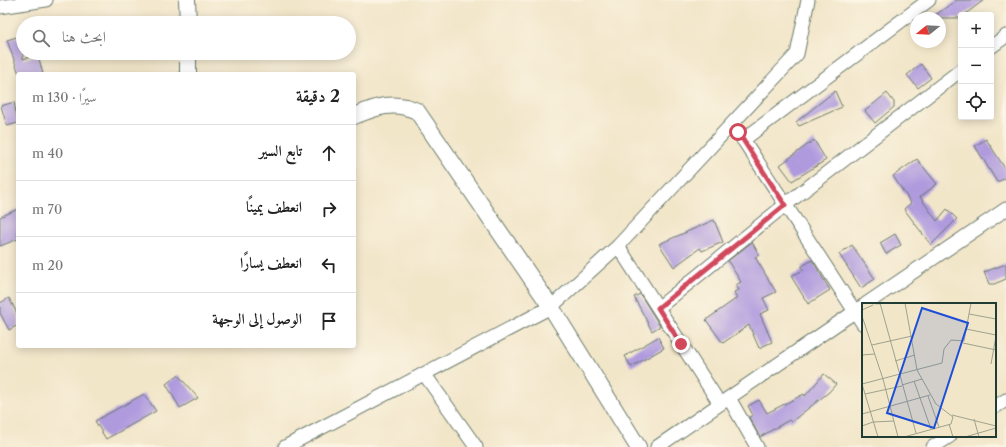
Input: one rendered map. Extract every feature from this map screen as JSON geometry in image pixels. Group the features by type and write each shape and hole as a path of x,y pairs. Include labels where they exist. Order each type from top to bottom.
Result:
{"street":[{"path":"0,7 46,0"},
{"path":"187,0 188,16"},
{"path":"285,447 551,307 618,246 797,54 808,0"},
{"path":"743,140 929,0"},
{"path":"994,45 1006,36"},
{"path":"188,60 188,72"},
{"path":"658,308 785,205 958,72"},
{"path":"356,115 379,106 397,105 417,112 551,307 638,447"},
{"path":"732,124 785,205 859,309 862,320"},
{"path":"867,303 1006,209"},
{"path":"618,246 658,308 757,447"},
{"path":"657,447 859,309"},
{"path":"425,374 476,447"},
{"path":"996,406 1006,400"}],"building":[{"path":"957,0 984,0 968,12 958,12 958,18 946,18 946,12 940,12"},
{"path":"16,37 16,60 39,60 42,72 18,72 7,40"},
{"path":"921,64 931,78 918,88 907,75"},
{"path":"835,91 842,107 799,126 796,122"},
{"path":"887,93 894,102 894,107 875,123 865,111"},
{"path":"14,102 16,124 7,126 1,106"},
{"path":"986,139 1006,170 1006,178 997,182 975,146"},
{"path":"814,140 826,160 792,181 780,165"},
{"path":"917,159 937,184 920,197 937,221 947,209 957,219 931,245 904,209 911,203 893,176"},
{"path":"16,210 16,240 0,246 0,217"},
{"path":"714,220 723,242 702,251 700,248 674,267 659,244"},
{"path":"895,234 901,245 886,254 880,243"},
{"path":"752,242 759,255 755,257 776,292 763,298 769,310 760,314 772,342 759,348 749,325 723,343 706,320 737,298 734,292 739,290 736,285 741,282 728,261"},
{"path":"852,245 875,279 861,288 839,254"},
{"path":"812,260 830,290 808,304 791,276 804,270 801,267"},
{"path":"1006,264 1006,279 994,284 989,284 984,272"},
{"path":"640,294 660,326 652,331 634,297"},
{"path":"9,298 16,311 16,326 9,330 0,313 0,303"},
{"path":"658,337 664,348 631,367 625,356"},
{"path":"824,374 836,384 829,392 791,422 789,420 760,437 749,417 753,415 748,406 759,400 767,413 804,394 805,396"},
{"path":"178,375 198,398 180,408 166,384"},
{"path":"144,394 156,411 106,439 95,421"}],"route":[{"path":"681,344 658,308 785,205 738,132"}]}
